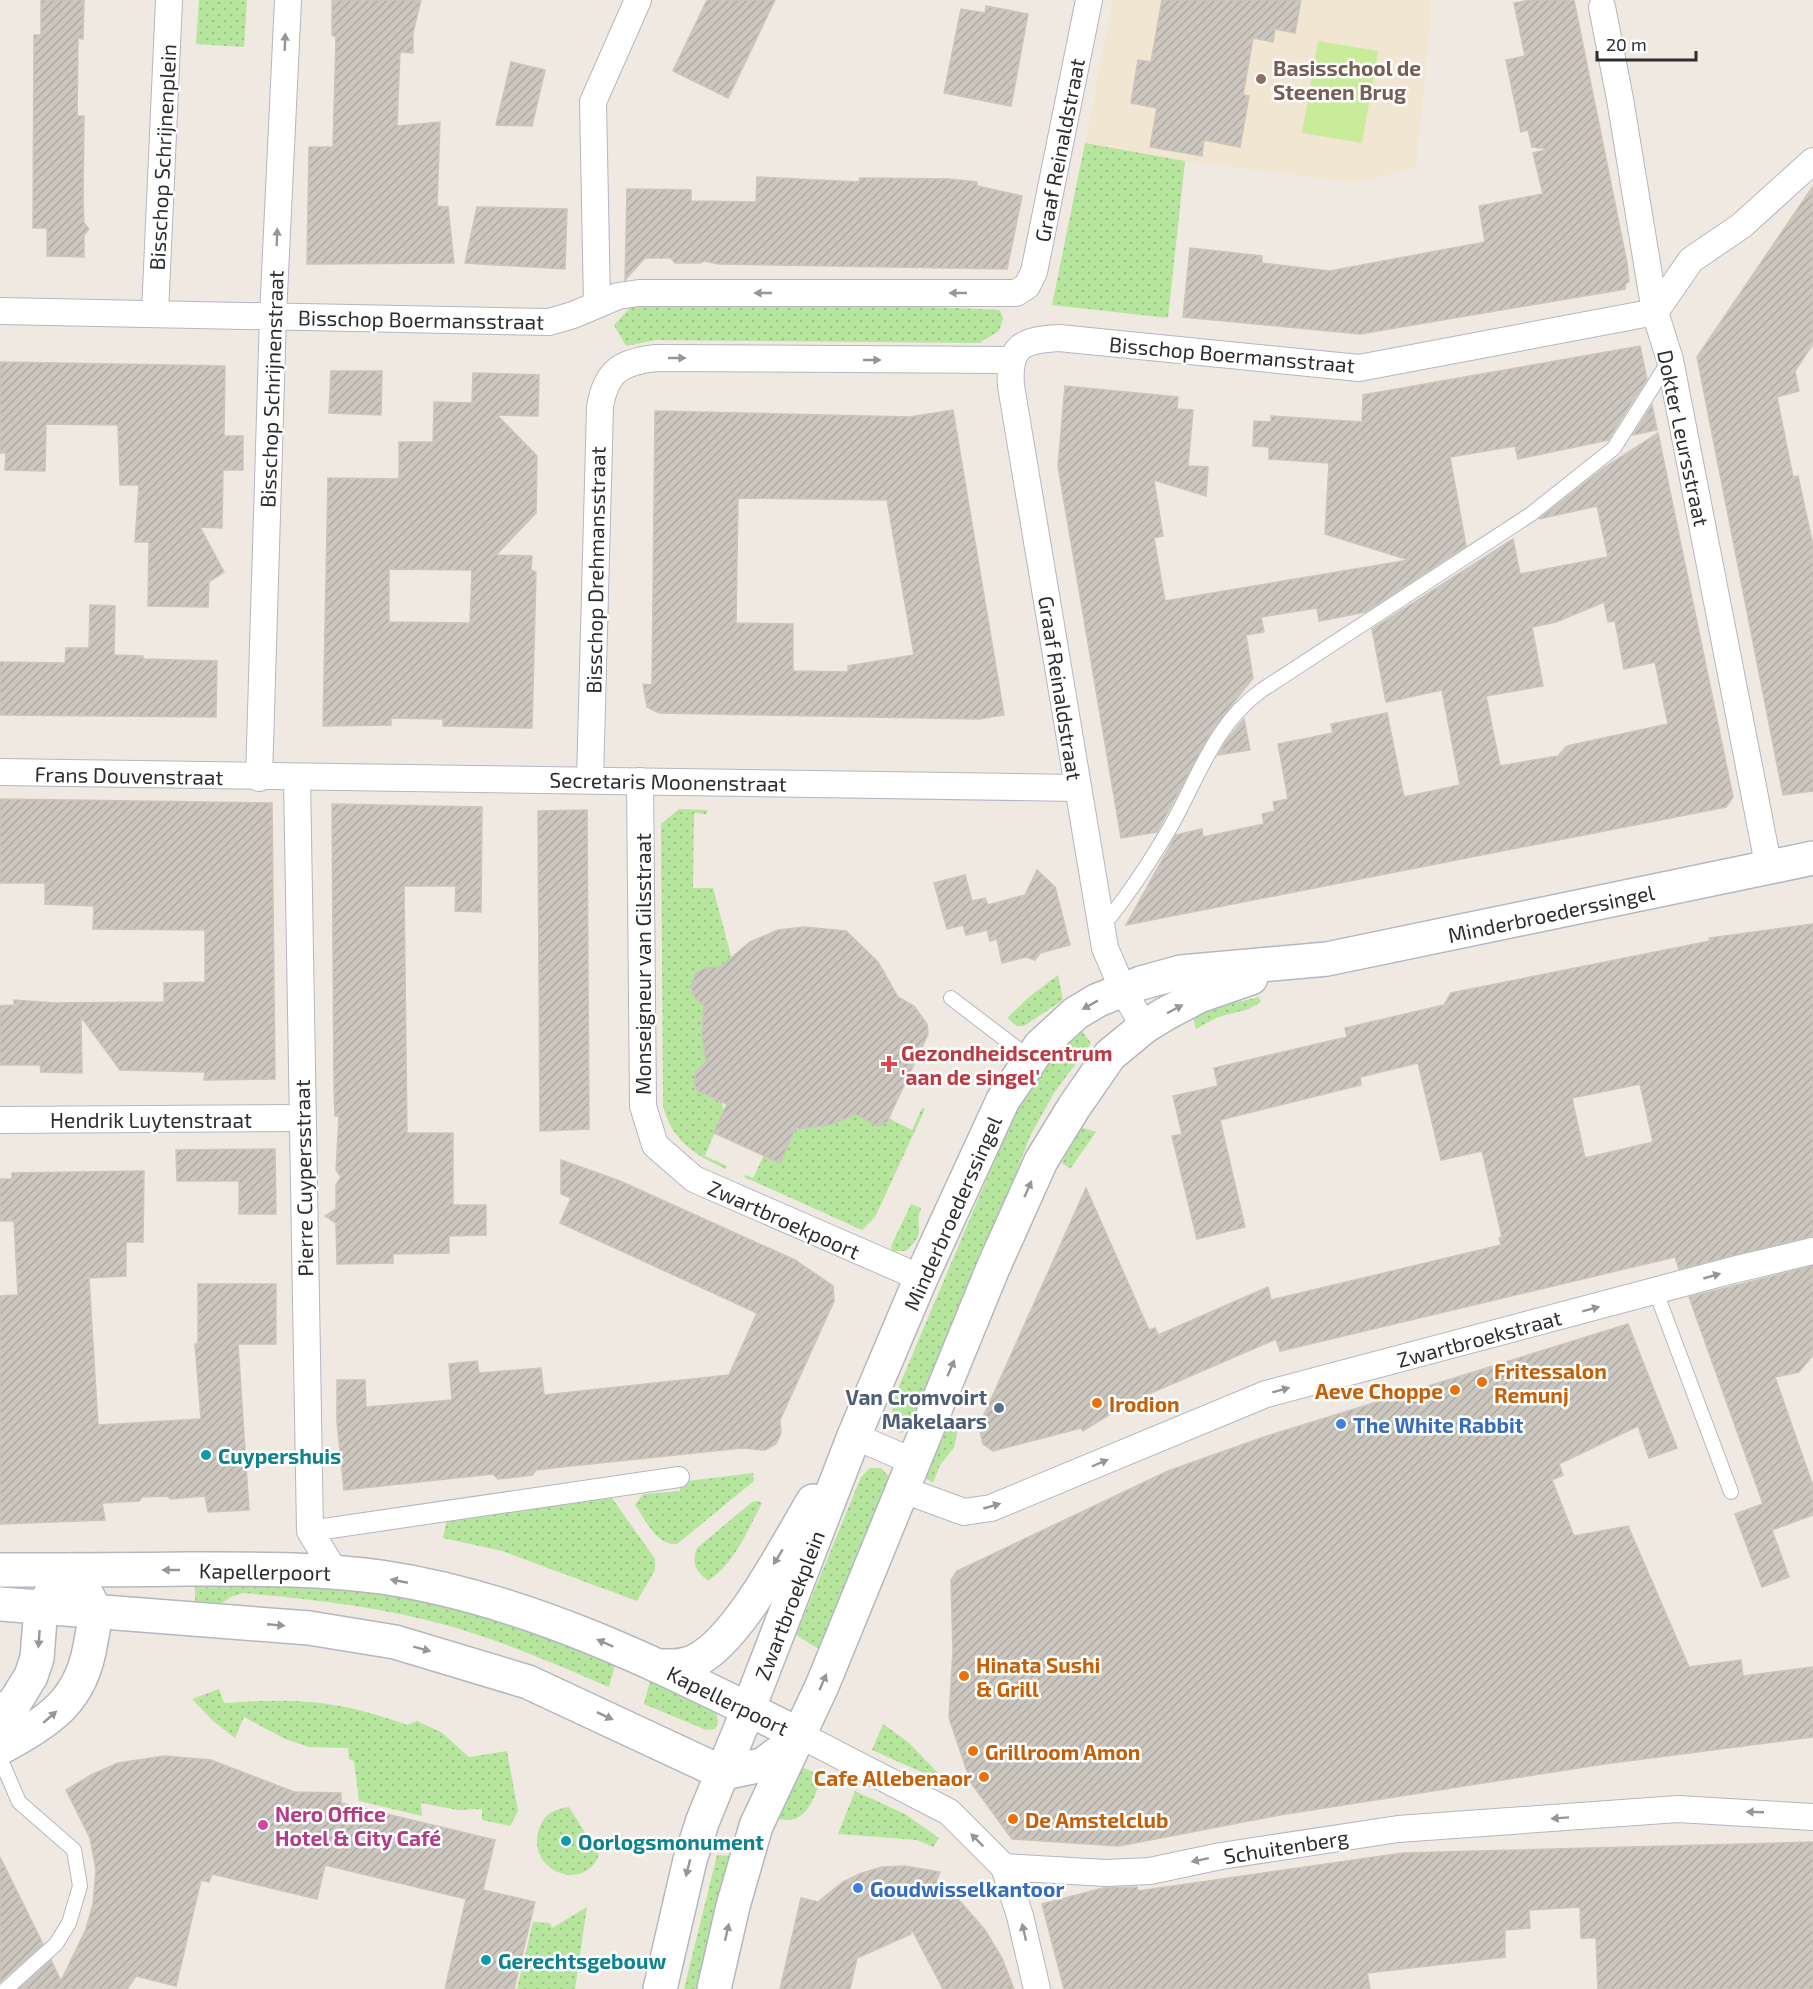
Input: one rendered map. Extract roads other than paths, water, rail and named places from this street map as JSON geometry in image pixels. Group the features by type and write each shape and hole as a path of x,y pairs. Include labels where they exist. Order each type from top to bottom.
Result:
{"main road":[{"name":"Minderbroederssingel","path":"854,1436 921,1278 1003,1100 1040,1046 1076,1013 1123,990 1181,972 1289,964 1813,858"},
{"name":"Minderbroederssingel","path":"907,1475 993,1268 1041,1161 1074,1107 1110,1055 1144,1027 1199,996 1289,964"},
{"path":"658,1666 679,1666 693,1662 726,1637 854,1436"},
{"name":"Zwartbroekplein","path":"660,1989 690,1860 703,1820 854,1436"},
{"path":"714,1989 733,1906 756,1826 800,1735 907,1475"},
{"name":"Kapellerpoort","path":"0,1570 269,1568 383,1578 455,1592 519,1610 658,1666 800,1735 787,1749 762,1765 723,1773"},
{"path":"0,1714 15,1702 31,1676 37,1658 41,1607 71,1570 95,1611 88,1663 69,1700 44,1723 0,1748"},
{"path":"0,1604 309,1628 365,1636 405,1645 528,1682 723,1773"}],"street":[{"name":"Bisschop Schrijnenplein","path":"155,313 169,0"},
{"name":"Bisschop Schrijnenstraat","path":"259,778 273,316 288,0"},
{"path":"597,303 593,102 638,0"},
{"name":"Graaf Reinaldstraat","path":"1016,293 1027,285 1034,272 1089,0"},
{"name":"Dokter Leursstraat","path":"1602,7 1620,99 1655,312 1670,360 1769,868"},
{"path":"1655,312 1691,260 1741,226 1813,161"},
{"name":"Bisschop Boermansstraat","path":"0,311 549,322 567,318 597,303 639,293 1016,293"},
{"name":"Bisschop Boermansstraat","path":"620,367 656,358 1016,352 1040,339 1059,338 1359,368 1655,312"},
{"name":"Graaf Reinaldstraat","path":"1016,352 1011,386 1101,928 1105,948 1123,990 1144,1027"},
{"name":"Bisschop Drehmansstraat","path":"590,780 600,407 603,390 611,375 620,367"},
{"name":"Frans Douvenstraat","path":"0,772 259,778"},
{"name":"Secretaris Moonenstraat","path":"259,778 590,780 1077,788"},
{"name":"Pierre Cuypersstraat","path":"297,778 310,1531"},
{"name":"Monseigneur van Gilsstraat","path":"640,781 642,1106 655,1145"},
{"name":"Hendrik Luytenstraat","path":"0,1120 302,1118"},
{"name":"Zwartbroekpoort","path":"655,1145 694,1179 921,1278"},
{"name":"Zwartbroekstraat","path":"854,1436 907,1475 964,1512 991,1508 1266,1394 1813,1251"},
{"name":"Kapellerpoort","path":"310,1531 445,1509 554,1496 679,1477"},
{"path":"310,1531 335,1572"},
{"path":"800,1735 949,1812 1004,1867 1020,1916 1037,1989"},
{"name":"Schuitenberg","path":"1004,1867 1106,1873 1150,1871 1221,1856 1398,1828 1678,1809 1813,1817"}],"lane":[{"path":"1101,928 1128,896 1171,825 1224,726 1241,707 1262,690 1531,514 1614,448 1670,360"},
{"path":"951,998 1031,1059"},
{"path":"1656,1292 1731,1492"},
{"path":"0,1758 19,1802 74,1850 80,1886 69,1923 56,1944 6,1989"}],"place":[{"name":"Basisschool de Steenen Brug","path":"1261,79"},
{"name":"Gezondheidscentrum 'aan de singel'","path":"889,1064"},
{"name":"Fritessalon Remunj","path":"1482,1382"},
{"name":"Aeve Choppe","path":"1455,1390"},
{"name":"Irodion","path":"1097,1403"},
{"name":"Van Cromvoirt Makelaars","path":"999,1408"},
{"name":"The White Rabbit","path":"1341,1424"},
{"name":"Cuypershuis","path":"206,1455"},
{"name":"Hinata Sushi & Grill","path":"964,1676"},
{"name":"Grillroom Amon","path":"973,1751"},
{"name":"Cafe Allebenaor","path":"984,1777"},
{"name":"De Amstelclub","path":"1013,1819"},
{"name":"Nero Office Hotel & City Café","path":"263,1825"},
{"name":"Oorlogsmonument","path":"566,1841"},
{"name":"Goudwisselkantoor","path":"858,1888"},
{"name":"Gerechtsgebouw","path":"486,1960"}]}
